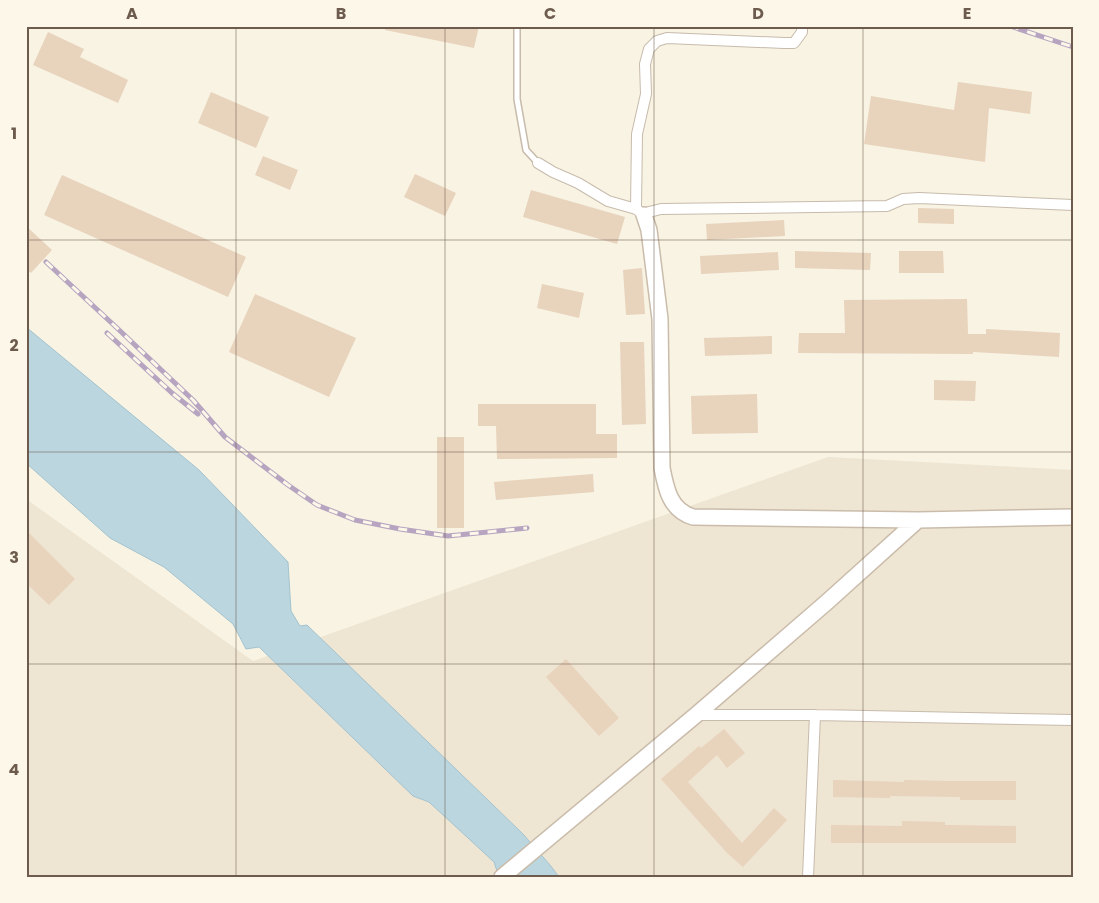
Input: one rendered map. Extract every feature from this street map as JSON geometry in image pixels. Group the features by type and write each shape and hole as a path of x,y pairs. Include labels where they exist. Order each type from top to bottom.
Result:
{"main road":[{"path":"640,212 649,230 660,319 662,468 666,491 676,507 684,514 693,517 918,520 1073,517"},
{"path":"502,877 696,715 918,520"}],"street":[{"path":"640,212 637,134 646,94 645,64 649,49 657,41 667,38 784,44 794,42 802,32 802,26"},
{"path":"538,163 608,200 640,212 661,209 887,206 904,199 919,198 1073,205"},
{"path":"696,715 815,715 1073,720"},
{"path":"808,877 815,715"}],"lane":[{"path":"517,26 517,99 526,150 538,163"}],"shaded area":[{"path":"828,457 1073,470 1073,877 26,877 26,499 253,661"}],"water":[{"path":"26,327 199,470 288,562 291,611 300,626 307,625 523,834 559,877 499,877 494,862 429,802 413,796 259,647 246,649 233,624 164,567 110,538 26,463"}],"building":[{"path":"385,26 479,26 474,48 385,30"},
{"path":"48,32 84,49 80,57 128,80 118,103 33,65"},
{"path":"958,82 1032,92 1030,114 989,108 985,162 864,144 871,96 954,110"},
{"path":"211,92 269,117 256,148 198,123"},
{"path":"263,156 298,170 290,190 255,175"},
{"path":"415,174 456,193 445,216 404,197"},
{"path":"62,175 246,257 228,297 44,215"},
{"path":"531,190 625,217 617,244 523,217"},
{"path":"918,208 954,209 954,224 918,223"},
{"path":"784,220 785,236 707,240 706,224"},
{"path":"26,226 52,250 31,273 26,269"},
{"path":"795,251 871,253 870,270 795,268"},
{"path":"899,251 943,251 944,273 899,273"},
{"path":"778,252 779,270 701,274 700,256"},
{"path":"642,268 645,314 626,315 623,270"},
{"path":"542,284 584,293 579,318 537,308"},
{"path":"255,294 356,338 329,397 229,352"},
{"path":"967,299 968,334 986,334 986,329 1060,333 1059,357 973,352 973,354 798,353 799,333 845,333 844,300"},
{"path":"772,336 772,354 705,356 704,338"},
{"path":"620,342 644,342 646,424 622,425"},
{"path":"934,380 976,381 975,401 934,400"},
{"path":"757,394 758,433 692,434 691,396"},
{"path":"478,404 596,404 596,434 617,434 617,458 497,459 496,426 478,426"},
{"path":"437,437 464,437 464,528 437,528"},
{"path":"593,474 594,492 496,500 494,482"},
{"path":"26,530 75,579 49,605 26,583"},
{"path":"566,659 619,718 599,736 546,677"},
{"path":"724,729 745,753 727,768 717,755 688,782 742,843 774,808 787,820 743,867 727,853 661,779 699,746 701,748"},
{"path":"833,780 904,782 904,780 1016,781 1016,800 960,800 960,797 833,797"},
{"path":"902,821 945,822 945,825 1016,826 1016,843 831,843 831,825 902,826"}],"railway":[{"path":"1010,26 1073,47"},
{"path":"46,262 193,400 225,437 317,505 355,520 448,536 527,528"},
{"path":"107,333 172,393 198,414"}]}
